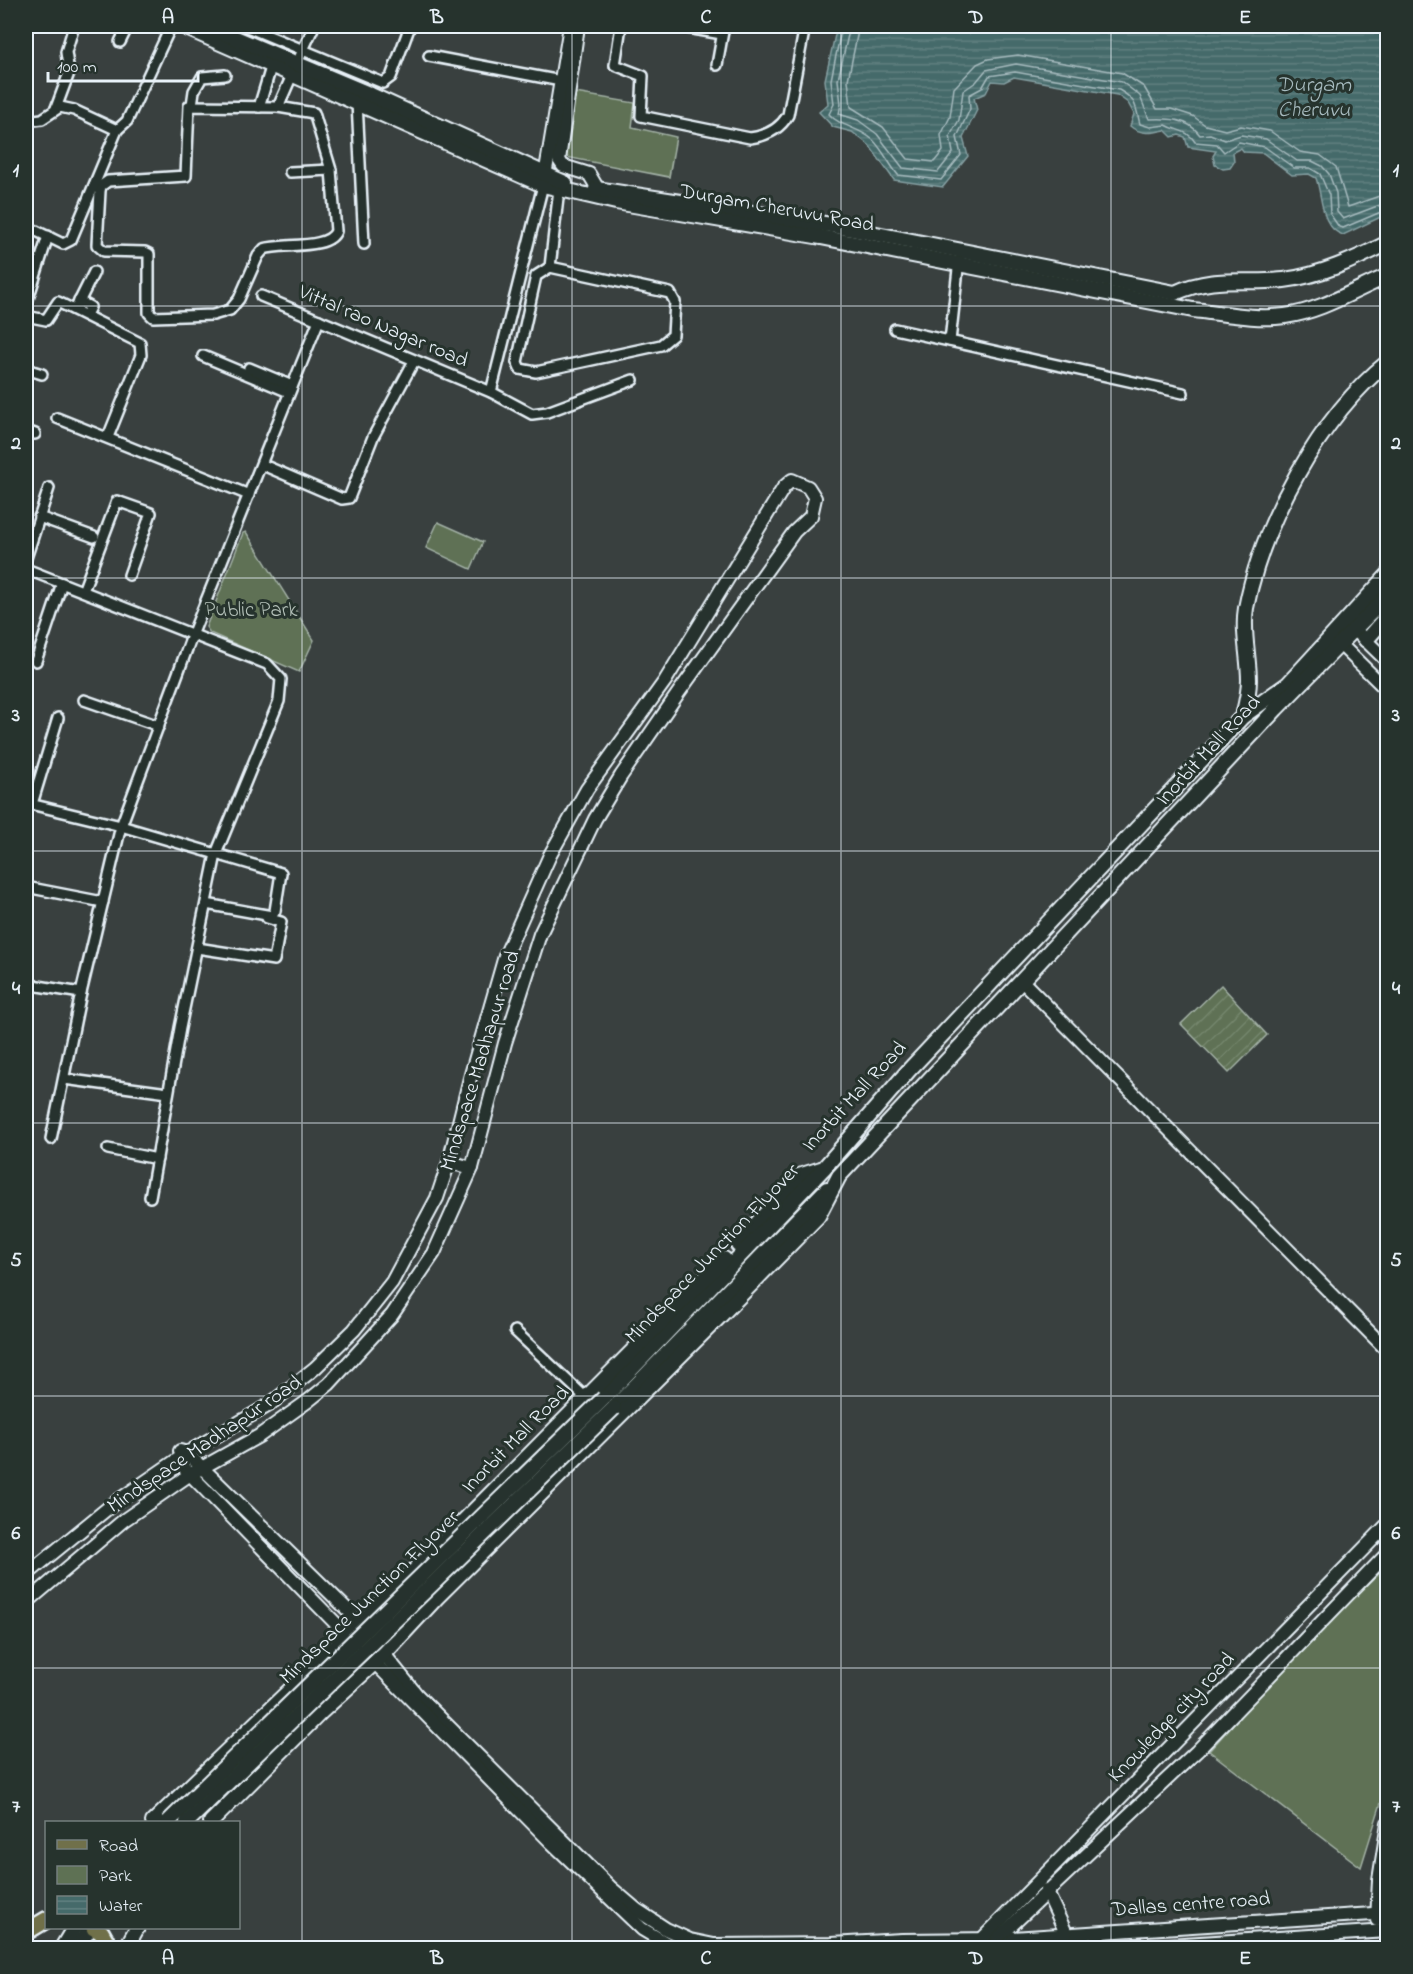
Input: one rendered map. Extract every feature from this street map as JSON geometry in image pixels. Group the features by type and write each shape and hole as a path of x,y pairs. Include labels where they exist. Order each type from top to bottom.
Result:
{"main road":[{"name":"Durgam Cheruvu Road","path":"182,26 272,64 295,68"},
{"name":"Durgam Cheruvu Road","path":"213,27 352,95 550,183 616,202 1175,293 1193,285 1214,280 1283,280 1308,276 1388,243"},
{"name":"Durgam Cheruvu Road","path":"550,183 831,225 1193,310 1284,317 1329,304 1388,276"},
{"name":"Inorbit Mall Road","path":"154,1821 348,1636 587,1399 741,1242 799,1176 824,1168 909,1070 1242,716 1249,693 1246,610 1271,529 1289,487 1304,463 1344,406 1388,362"},
{"path":"1242,716 1288,684 1388,575"},
{"name":"Inorbit Mall Road","path":"213,1821 379,1659 818,1215 839,1176 1388,595"},
{"path":"1366,640 1388,615"},
{"name":"Mindspace Junction Flyover","path":"169,1821 609,1403 824,1168"},
{"name":"Mindspace Junction Flyover","path":"188,1821 839,1176"},
{"path":"523,1462 547,1488"},
{"path":"227,1752 252,1782"},
{"path":"27,1930 45,1921"},
{"path":"62,1948 73,1929"},
{"path":"77,1948 91,1929"},
{"path":"94,1929 101,1932 110,1948"},
{"path":"126,1948 136,1929"}],"street":[{"path":"26,121 42,119 56,108 69,73 66,52 74,26"},
{"path":"120,42 128,26"},
{"path":"26,226 63,244 70,240 117,130 127,121 171,26"},
{"path":"245,26 386,82 391,77 410,26"},
{"path":"278,107 314,26"},
{"path":"550,267 550,183 561,81 570,26"},
{"path":"579,26 559,160 563,166 589,174 598,189"},
{"path":"621,26 615,65 644,76 641,116 750,138 764,135 779,126 788,115 805,26"},
{"path":"675,26 723,30 717,65"},
{"path":"429,56 561,81"},
{"path":"259,107 272,64"},
{"path":"192,105 194,91 202,77 225,75"},
{"path":"352,95 364,244"},
{"path":"192,105 278,107 314,113 331,170 337,225 334,237 324,242 264,249 258,256 239,299 230,310 222,314 153,317 149,313 149,254 104,251 98,245 100,191 101,186 108,181 186,176 187,108 192,105"},
{"path":"56,108 74,110 117,130"},
{"path":"290,172 331,170"},
{"path":"491,392 550,183"},
{"path":"26,305 48,236"},
{"path":"950,341 960,257"},
{"path":"550,267 670,293 675,302 673,334 661,345 536,372 520,369 517,362 537,276 550,267"},
{"path":"75,306 92,271"},
{"name":"Vittal rao Nagar road","path":"261,296 491,392 525,411 540,414 633,380"},
{"path":"26,316 46,320 56,303 75,306 86,315 141,343 142,347 108,437"},
{"path":"51,1139 81,993 121,826 193,633 263,465 290,389 319,320"},
{"path":"895,329 1183,393"},
{"path":"203,356 290,389"},
{"path":"499,358 517,362"},
{"path":"263,465 342,499 349,498 373,437 414,361"},
{"path":"249,368 290,389"},
{"path":"26,369 42,374"},
{"path":"57,418 249,495"},
{"name":"Mindspace Madhapur road","path":"26,1575 112,1504 183,1457 269,1405 315,1368 354,1329 392,1282 437,1198 506,956 528,903 587,789 665,681 784,487 792,480 808,487 815,498 812,516 794,532 679,692 595,819 542,929 505,1043 472,1168 434,1253 392,1315 329,1384 260,1436 202,1470 189,1475 124,1520 26,1603"},
{"path":"26,558 49,488"},
{"path":"82,591 117,501 152,513 129,575"},
{"path":"39,517 94,537"},
{"path":"26,569 267,664 281,680 279,701 216,854 168,1093 150,1197"},
{"path":"36,661 62,583"},
{"path":"1355,630 1388,662"},
{"path":"1340,644 1388,692"},
{"path":"665,681 679,692"},
{"path":"84,700 159,726"},
{"path":"58,718 29,803 121,826 281,873 275,911 272,916 206,906"},
{"path":"26,887 103,902"},
{"path":"197,948 274,960 276,958 279,920 206,906"},
{"path":"1022,981 1388,1351"},
{"path":"26,984 81,993"},
{"path":"64,1079 168,1093"},
{"path":"108,1149 157,1159"},
{"name":"Mindspace Madhapur road","path":"449,1162 472,1168"},
{"path":"515,1331 587,1399"},
{"path":"183,1457 202,1470 361,1623"},
{"path":"183,1457 189,1475 348,1636"},
{"name":"Knowledge city road","path":"982,1938 1388,1524"},
{"name":"Knowledge city road","path":"997,1939 1046,1890 1197,1751 1388,1553"},
{"path":"379,1659 642,1929 674,1948"},
{"name":"Dallas centre road","path":"439,1723 637,1910 690,1940 714,1945 787,1946 997,1939 1382,1913"},
{"path":"1382,1931 1388,1823"},
{"path":"1046,1890 1066,1933"},
{"name":"Dallas centre road","path":"1121,1948 1245,1945 1382,1931"}],"green space":[{"path":"575,93 635,103 632,127 676,137 669,177 566,157"},
{"path":"438,522 483,542 471,569 426,548"},
{"name":"Public Park","path":"246,532 314,640 299,672 210,633 206,627 243,533"},
{"path":"1221,985 1267,1035 1229,1073 1181,1024"},
{"path":"1387,1566 1387,1784 1361,1867 1209,1751 1290,1661"}],"water":[{"name":"Durgam Cheruvu","path":"837,26 1387,26 1387,214 1343,235 1330,226 1326,219 1316,178 1309,174 1292,175 1263,153 1244,152 1241,148 1233,152 1234,162 1230,168 1223,169 1215,165 1213,156 1216,151 1188,147 1185,137 1179,135 1172,137 1165,130 1146,132 1134,129 1130,126 1134,114 1128,103 1117,95 1014,77 1004,82 992,81 986,93 974,98 977,110 963,138 968,156 943,187 894,180 869,145 852,132 833,127 819,112 828,104 825,80"}]}
